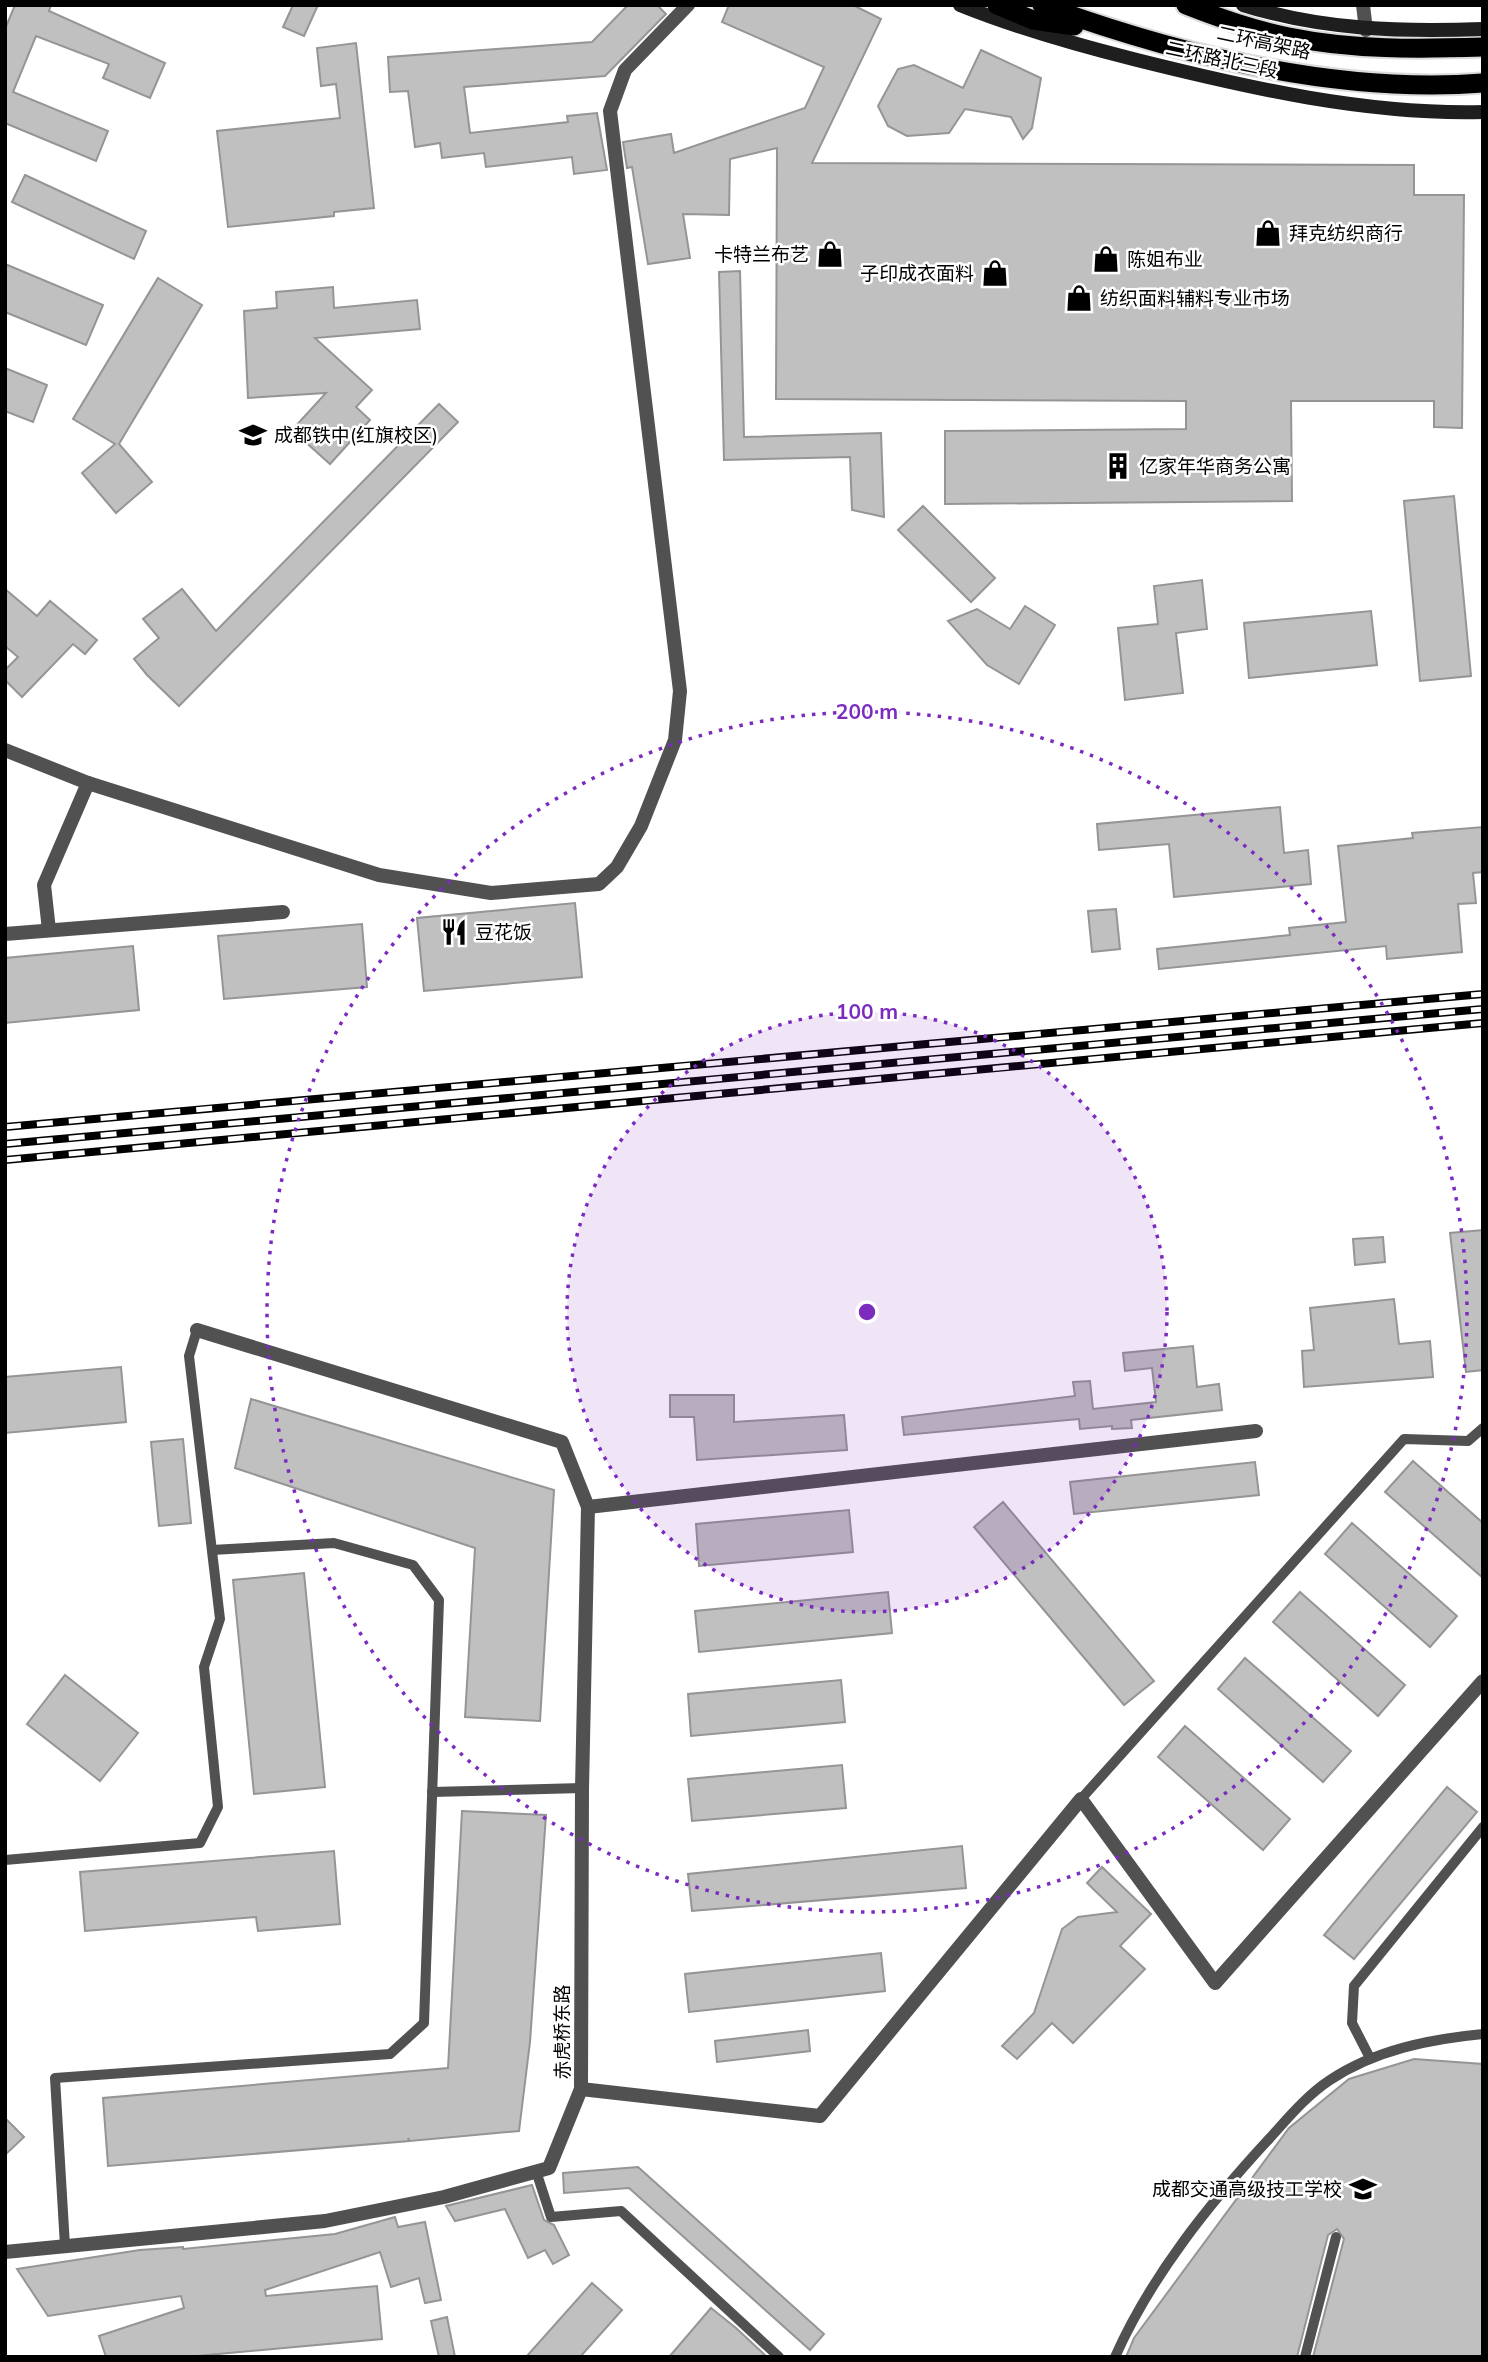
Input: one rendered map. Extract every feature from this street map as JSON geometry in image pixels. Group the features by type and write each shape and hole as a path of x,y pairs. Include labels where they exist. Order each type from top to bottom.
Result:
{"highway":[{"path":"998,5 1033,20 1116,32"},
{"name":"二环高架路","path":"1042,5 1116,32 1315,76 1440,86 1483,83"},
{"name":"二环高架路","path":"1186,5 1231,22 1289,37 1356,47 1483,47"}],"main road":[{"name":"二环路北三段","path":"960,5 1073,44 1195,75 1297,96 1365,105 1483,112"},
{"path":"1242,5 1315,22 1366,30 1483,29"}],"street":[{"path":"5,750 88,783 379,875 491,893 599,884 617,867 641,826 675,740 680,691 610,111 625,70 688,5"},
{"path":"1363,5 1366,30"},
{"path":"49,930 44,885 88,783"},
{"path":"5,934 283,912"},
{"path":"197,1329 562,1442 588,1507 1256,1431"},
{"name":"赤虎桥东路","path":"536,2172 549,2168 581,2089 582,1788 588,1507"},
{"path":"581,2089 820,2116 1081,1799 1215,1983 1483,1681"},
{"path":"5,2252 326,2221 444,2197 536,2172"}],"lane":[{"path":"5,1860 200,1843 218,1807 204,1667 220,1619 189,1356 197,1329"},
{"path":"1081,1799 1404,1439 1468,1441 1483,1428"},
{"path":"65,2246 55,2078 390,2054 424,2023 439,1600 413,1565 334,1543 212,1550"},
{"path":"432,1792 582,1788"},
{"path":"1370,2058 1352,2023 1354,1986 1483,1827"},
{"path":"1115,2357 1127,2330 1175,2253 1229,2182 1299,2106 1329,2080 1370,2058 1446,2038 1483,2034"},
{"path":"536,2172 551,2217 621,2211 779,2357"},
{"path":"1305,2357 1336,2237"}],"building":[{"path":"15,5 51,5 49,11 165,63 150,98 103,78 109,64 36,36 13,92 108,131 96,161 5,123 5,29"},
{"path":"293,5 318,5 304,36 283,27"},
{"path":"628,5 657,5 666,14 605,76 464,87 470,133 568,122 567,116 597,113 607,170 574,174 572,157 486,167 484,153 442,158 440,143 415,147 408,91 390,92 388,57 592,42"},
{"path":"729,5 853,5 881,19 812,163 1414,165 1414,195 1464,195 1462,428 1434,427 1434,401 1291,401 1292,501 945,504 945,431 1186,429 1186,401 776,399 777,148 730,159 729,215 683,214 690,258 648,264 632,167 627,168 623,142 671,134 674,153 805,108 824,67 722,22"},
{"path":"356,43 374,208 334,212 334,216 228,227 217,131 340,118 336,84 321,86 317,48"},
{"path":"981,50 1041,78 1032,128 1023,139 1011,117 965,109 949,133 907,136 888,126 878,106 898,69 914,65 963,88"},
{"path":"25,175 146,231 134,259 12,202"},
{"path":"5,264 103,305 86,345 5,312"},
{"path":"740,271 744,437 881,433 884,517 852,510 850,457 724,460 719,272"},
{"path":"158,278 202,305 119,444 152,482 116,513 82,473 115,444 73,419"},
{"path":"333,287 334,308 417,300 420,329 315,338 372,390 356,407 370,420 330,464 292,430 326,393 248,398 244,311 277,308 276,292"},
{"path":"5,368 47,385 33,422 5,411"},
{"path":"439,404 458,422 179,706 134,659 159,638 143,619 182,589 216,631"},
{"path":"1454,496 1471,676 1420,681 1404,501"},
{"path":"923,506 995,578 971,602 898,530"},
{"path":"1202,580 1207,629 1176,633 1183,693 1125,700 1118,628 1158,624 1154,586"},
{"path":"5,589 37,616 50,601 97,640 85,654 73,644 22,697 5,680 5,670 18,657 5,646"},
{"path":"1025,606 1055,625 1019,684 987,665 948,621 977,609 1010,629"},
{"path":"1371,611 1377,665 1249,678 1244,623"},
{"path":"1280,807 1284,853 1308,850 1311,884 1174,897 1169,844 1099,850 1097,824"},
{"path":"1483,827 1483,872 1473,873 1476,903 1458,904 1462,952 1387,959 1386,946 1159,969 1157,949 1290,935 1289,928 1346,922 1338,846 1413,838 1412,833"},
{"path":"575,903 582,977 424,991 417,918"},
{"path":"1116,909 1120,949 1092,952 1088,911"},
{"path":"362,924 367,987 224,999 218,936"},
{"path":"133,946 139,1010 5,1023 5,958"},
{"path":"1483,1230 1483,1370 1466,1372 1450,1233"},
{"path":"1383,1237 1385,1262 1355,1265 1353,1239"},
{"path":"1394,1299 1399,1344 1430,1341 1433,1377 1304,1387 1302,1351 1314,1350 1310,1308"},
{"path":"1193,1346 1197,1387 1219,1384 1222,1410 1131,1420 1132,1428 1112,1429 1112,1426 1080,1429 1079,1419 904,1435 902,1417 1075,1396 1073,1382 1090,1381 1093,1409 1156,1402 1152,1368 1125,1371 1123,1353"},
{"path":"121,1367 126,1422 5,1433 5,1377"},
{"path":"670,1395 734,1395 734,1422 844,1415 847,1450 697,1460 694,1417 670,1417"},
{"path":"251,1399 554,1490 540,1721 465,1717 475,1548 235,1468"},
{"path":"183,1439 191,1523 159,1526 151,1442"},
{"path":"1413,1461 1483,1523 1483,1578 1385,1492"},
{"path":"1255,1462 1259,1495 1074,1514 1070,1482"},
{"path":"1003,1502 1154,1681 1124,1705 974,1527"},
{"path":"849,1510 853,1552 699,1566 696,1524"},
{"path":"1352,1523 1457,1616 1430,1647 1325,1554"},
{"path":"304,1573 325,1787 254,1794 233,1580"},
{"path":"888,1592 892,1633 699,1652 695,1611"},
{"path":"1300,1592 1405,1685 1378,1716 1273,1622"},
{"path":"1245,1658 1351,1751 1323,1782 1218,1689"},
{"path":"65,1675 138,1733 100,1781 27,1724"},
{"path":"841,1680 845,1722 691,1736 688,1694"},
{"path":"1185,1726 1290,1819 1263,1850 1158,1757"},
{"path":"842,1765 846,1808 692,1821 688,1779"},
{"path":"1447,1787 1477,1812 1354,1959 1324,1935"},
{"path":"462,1811 546,1815 530,2042 519,2131 410,2141 408,2138 409,2141 108,2166 103,2098 448,2068"},
{"path":"962,1846 966,1888 692,1911 688,1874"},
{"path":"334,1851 340,1924 258,1931 256,1917 85,1931 80,1872"},
{"path":"1102,1867 1151,1914 1120,1946 1145,1969 1073,2043 1052,2023 1017,2059 1002,2046 1034,2013 1062,1929 1078,1917 1117,1912 1087,1883"},
{"path":"881,1953 885,1991 689,2012 685,1974"},
{"path":"808,2030 810,2051 717,2062 715,2041"},
{"name":"成都交通高级技工学校","path":"1414,2059 1483,2064 1483,2357 1313,2357 1344,2239 1337,2229 1328,2235 1297,2357 1126,2357 1134,2338 1289,2128 1349,2079"},
{"path":"5,2118 24,2137 5,2155"},
{"path":"638,2167 824,2334 810,2350 629,2188 564,2193 563,2173"},
{"path":"532,2185 544,2220 554,2225 569,2255 553,2264 545,2250 528,2258 505,2209 455,2221 446,2206"},
{"path":"395,2217 398,2227 425,2222 441,2300 425,2303 419,2278 391,2287 380,2252 265,2290 266,2296 377,2286 382,2339 186,2357 106,2357 99,2336 184,2308 181,2296 48,2316 17,2269 140,2250 183,2249 335,2234"},
{"path":"592,2283 622,2310 580,2357 526,2357"},
{"path":"711,2308 736,2328 767,2357 669,2357"},
{"path":"447,2317 455,2357 439,2357 431,2321"}],"railway":[{"path":"5,1127 1483,994"},
{"path":"5,1144 1483,1009"},
{"path":"5,1160 1483,1023"}],"place":[{"name":"拜克纺织商行","path":"1268,233"},
{"name":"卡特兰布艺","path":"830,254"},
{"name":"陈姐布业","path":"1106,259"},
{"name":"子印成衣面料","path":"995,273"},
{"name":"纺织面料辅料专业市场","path":"1079,298"},
{"name":"成都铁中(红旗校区)","path":"253,435"},
{"name":"亿家年华商务公寓","path":"1118,466"},
{"name":"豆花饭","path":"454,932"},
{"name":"成都交通高级技工学校","path":"1363,2189"}]}
